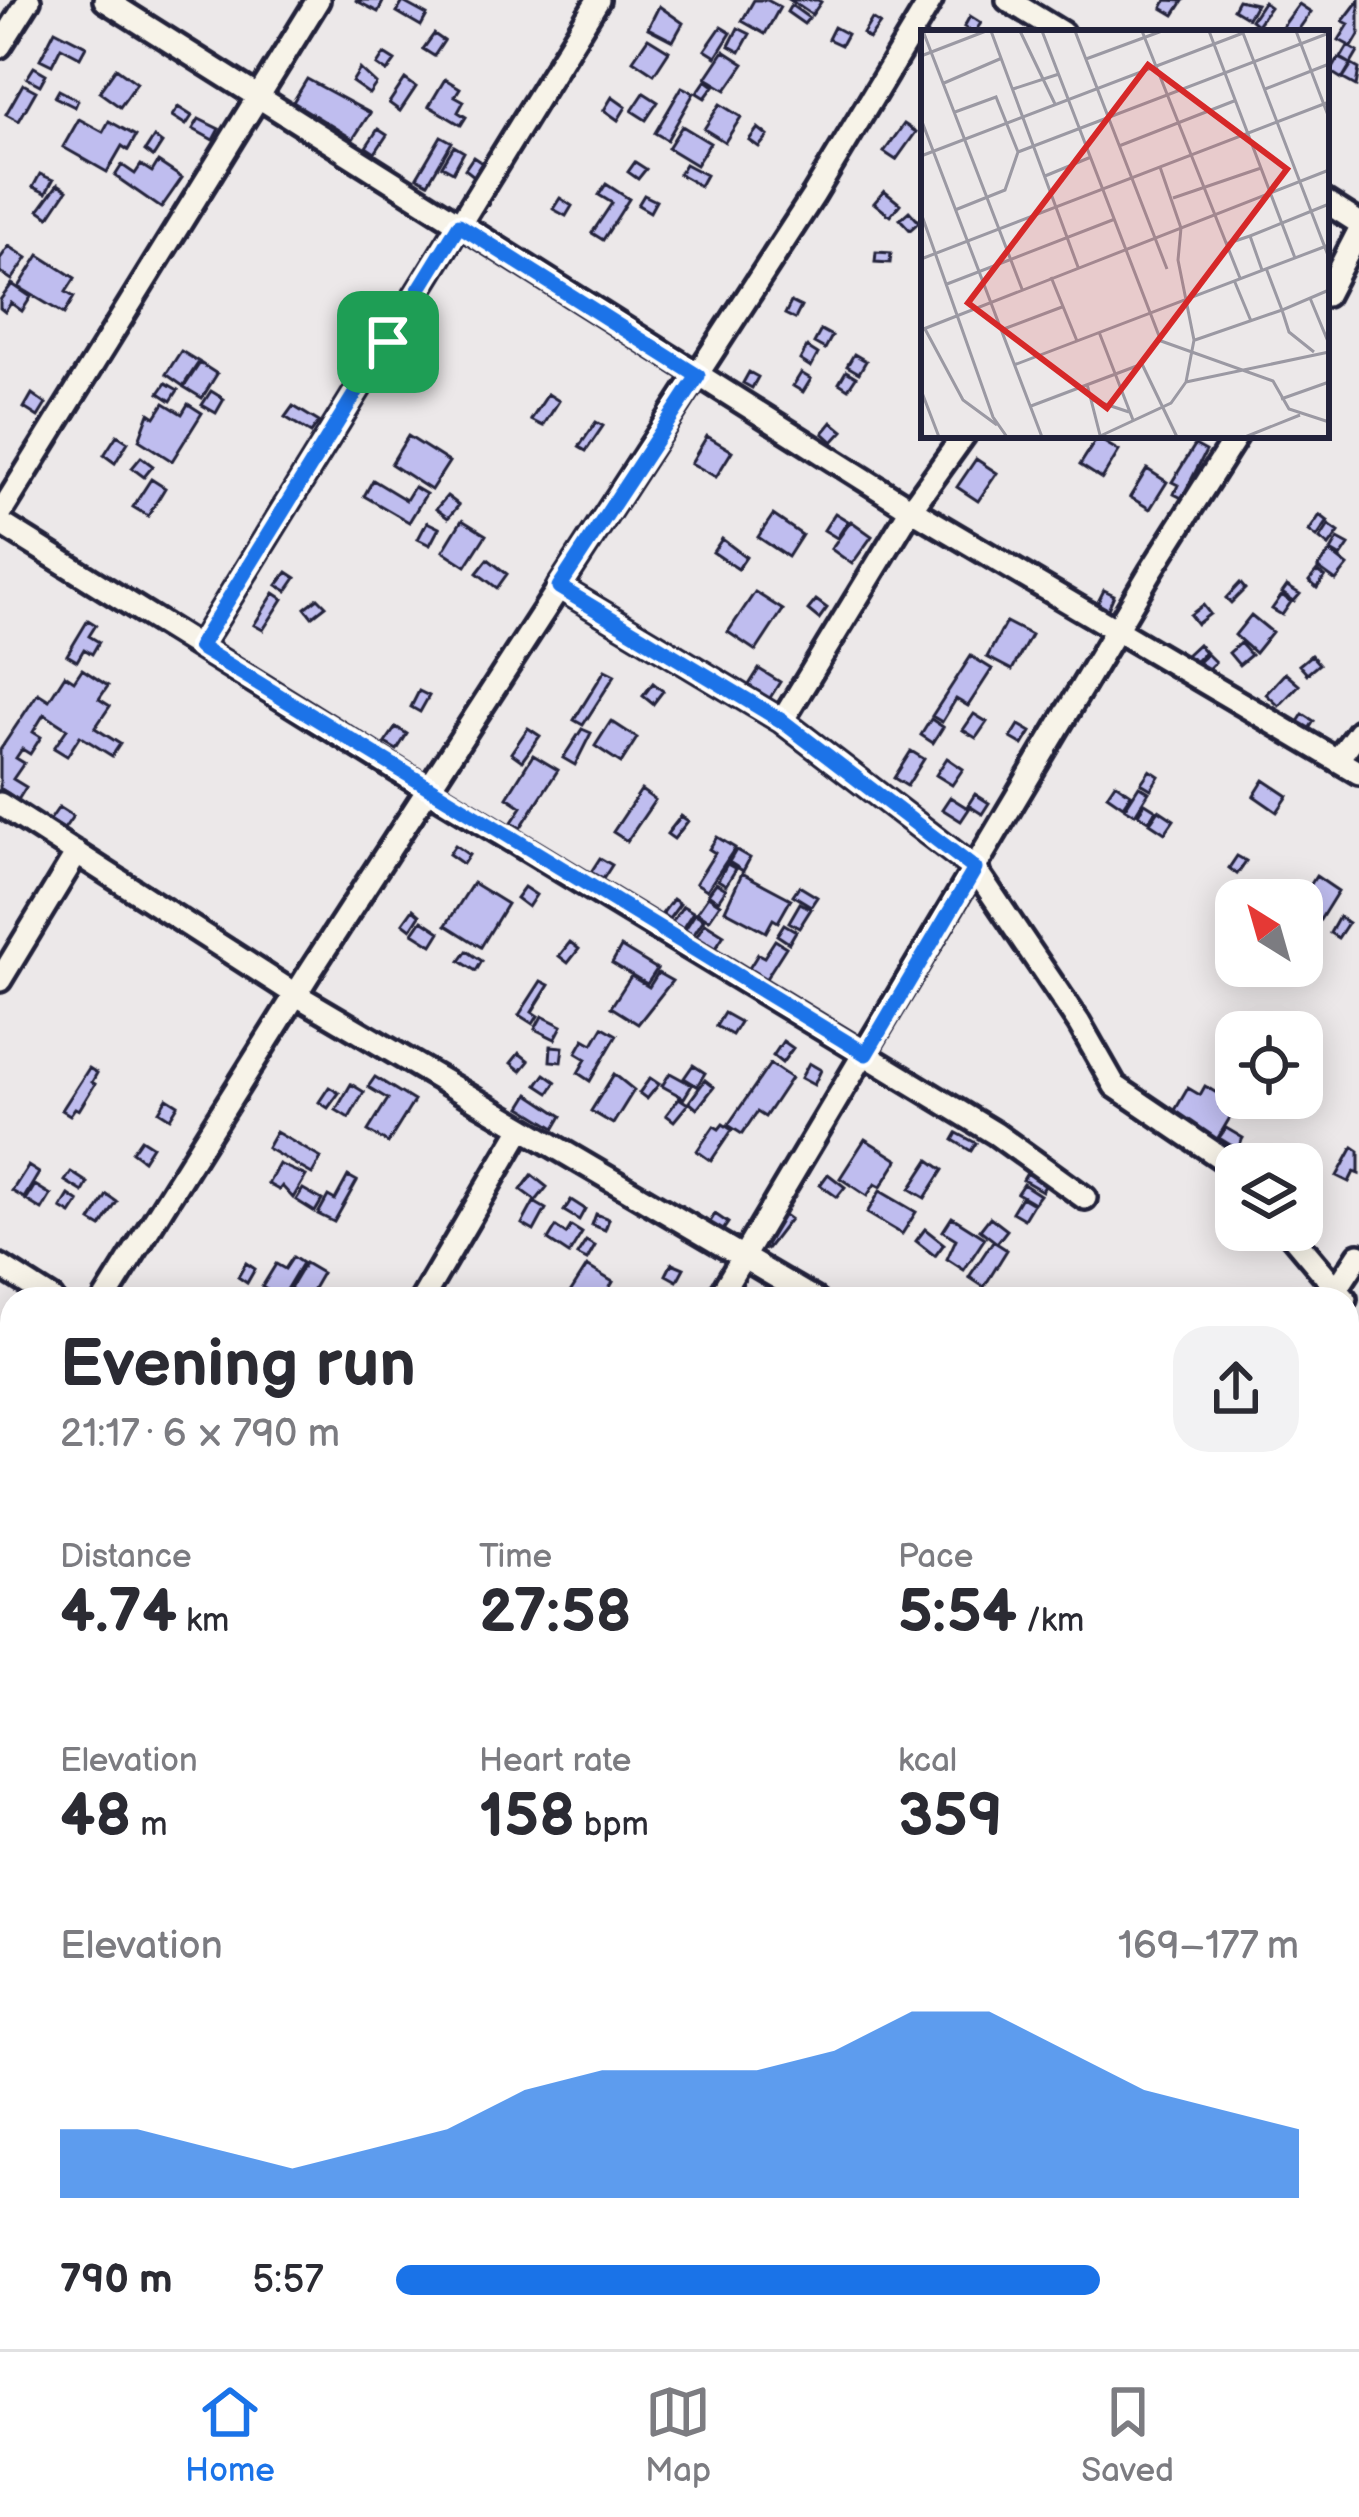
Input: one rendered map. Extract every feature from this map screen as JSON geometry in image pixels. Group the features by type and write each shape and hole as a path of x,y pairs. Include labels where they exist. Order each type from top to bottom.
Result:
{"street":[{"path":"0,46 29,0"},
{"path":"105,0 911,508 1359,773"},
{"path":"318,0 0,518 428,789 996,1134 1084,1198"},
{"path":"199,647 598,0"},
{"path":"112,1287 295,994 826,176 931,0"},
{"path":"1008,0 1057,30"},
{"path":"1329,204 1359,227 1329,289"},
{"path":"782,721 911,508 962,438"},
{"path":"726,1287 1235,438"},
{"path":"559,587 782,721 975,869 1079,1023 1114,1086 1215,1153"},
{"path":"1337,760 1359,731"},
{"path":"0,804 295,994 794,1287"},
{"path":"0,980 77,854"},
{"path":"429,1287 522,1128"},
{"path":"1304,1251 1332,1287"},
{"path":"1345,1287 1359,1255"},
{"path":"0,1266 33,1287"}],"building":[{"path":"355,0 384,0 378,12"},
{"path":"754,0 780,7 765,34 742,21"},
{"path":"790,0 818,0 821,2 812,15"},
{"path":"1166,0 1183,1 1174,15 1162,8"},
{"path":"1238,0 1256,4 1248,18 1233,9"},
{"path":"1359,0 1359,35 1352,47 1339,40 1349,24 1343,21"},
{"path":"403,2 427,15 421,26 397,12"},
{"path":"1263,2 1270,7 1257,25 1251,20"},
{"path":"1299,4 1311,12 1298,30 1280,30"},
{"path":"791,5 809,18 804,24 787,12"},
{"path":"659,6 683,23 673,41 648,28"},
{"path":"970,16 981,23 976,30 964,27"},
{"path":"872,19 880,24 869,39 863,34"},
{"path":"721,27 731,33 716,57 705,50"},
{"path":"834,27 847,34 841,45 828,39"},
{"path":"738,28 750,34 740,52 729,46"},
{"path":"55,30 86,46 80,57 61,47 52,65 40,59"},
{"path":"434,34 444,41 434,56 423,49"},
{"path":"648,38 669,51 654,74 633,60"},
{"path":"1348,46 1358,52 1351,64 1341,58"},
{"path":"724,51 744,64 726,90 706,78"},
{"path":"384,54 395,61 387,72 377,65"},
{"path":"1339,58 1351,64 1342,79 1331,72"},
{"path":"1352,65 1359,69 1356,86 1343,79"},
{"path":"34,67 46,74 40,85 27,78"},
{"path":"116,68 137,83 120,107 99,92"},
{"path":"360,69 376,84 369,94 352,82"},
{"path":"307,79 370,113 353,139 293,102"},
{"path":"405,79 416,87 400,111 389,103"},
{"path":"445,79 460,88 455,96 464,101 458,112 466,117 461,125 429,106"},
{"path":"706,80 714,86 705,98 697,93"},
{"path":"23,84 36,91 19,121 6,114"},
{"path":"682,87 694,93 667,140 655,133"},
{"path":"59,90 78,100 75,107 55,97"},
{"path":"644,93 658,102 646,120 632,111"},
{"path":"612,97 626,107 618,120 604,110"},
{"path":"720,104 741,117 725,142 704,129"},
{"path":"178,107 192,116 186,125 172,116"},
{"path":"79,119 103,132 109,121 136,136 128,150 122,146 107,172 63,147"},
{"path":"199,119 219,129 213,140 193,129"},
{"path":"904,124 916,132 896,160 884,152"},
{"path":"682,126 710,143 696,165 668,148"},
{"path":"758,128 768,136 759,147 749,140"},
{"path":"378,129 387,135 375,153 366,147"},
{"path":"441,136 452,142 428,183 417,177"},
{"path":"154,137 162,143 153,157 145,151"},
{"path":"454,146 464,152 453,172 442,166"},
{"path":"473,157 482,163 474,176 465,169"},
{"path":"158,162 182,178 161,208 115,176 122,165 135,174 141,165 152,172"},
{"path":"635,162 646,169 638,179 628,172"},
{"path":"685,164 706,175 700,186 679,174"},
{"path":"40,174 53,180 46,193 33,187"},
{"path":"58,184 67,190 49,217 39,210"},
{"path":"606,184 629,199 603,240 592,233 612,203 599,195"},
{"path":"884,191 900,204 890,216 874,203"},
{"path":"644,195 656,201 650,212 638,205"},
{"path":"560,198 572,206 566,216 553,209"},
{"path":"909,211 919,222 910,230 900,219"},
{"path":"9,246 27,258 12,280 0,272 0,259"},
{"path":"876,252 891,253 890,263 875,262"},
{"path":"39,255 75,278 66,292 74,297 64,314 19,287"},
{"path":"12,284 31,297 22,311 11,303 5,312 0,300"},
{"path":"791,302 801,307 795,319 785,314"},
{"path":"821,330 832,336 825,349 814,343"},
{"path":"807,347 818,354 811,367 800,360"},
{"path":"181,351 199,362 183,386 166,374"},
{"path":"854,354 866,361 859,373 847,366"},
{"path":"200,363 217,374 202,398 184,387"},
{"path":"846,371 856,377 848,389 839,383"},
{"path":"749,372 758,377 752,388 743,383"},
{"path":"801,373 811,379 803,392 793,386"},
{"path":"166,383 178,390 171,401 159,393"},
{"path":"211,391 224,399 216,413 202,405"},
{"path":"32,394 46,404 38,417 24,408"},
{"path":"548,394 559,401 543,426 531,420"},
{"path":"164,403 182,414 188,404 202,413 172,461 139,440 149,413 155,417"},
{"path":"293,406 319,422 311,433 285,417"},
{"path":"596,422 603,426 586,451 579,447"},
{"path":"832,422 843,431 833,442 823,433"},
{"path":"117,435 128,442 115,463 104,455"},
{"path":"408,436 449,462 431,490 391,464"},
{"path":"707,436 732,451 716,477 691,463"},
{"path":"1097,438 1119,451 1102,479 1080,465"},
{"path":"1195,445 1206,451 1182,498 1174,494 1178,485 1172,482"},
{"path":"141,457 153,466 144,477 132,468"},
{"path":"976,459 997,473 978,501 957,487"},
{"path":"1147,469 1167,482 1150,509 1130,497"},
{"path":"151,479 165,488 148,516 133,507"},
{"path":"373,480 406,500 414,487 426,494 409,522 364,496"},
{"path":"447,496 459,505 448,518 436,509"},
{"path":"835,513 848,521 837,538 824,530"},
{"path":"773,515 802,535 788,557 758,537"},
{"path":"1320,515 1328,521 1317,537 1309,531"},
{"path":"462,520 486,535 466,566 443,551"},
{"path":"851,521 872,536 852,564 831,549"},
{"path":"427,522 439,528 430,545 418,539"},
{"path":"1329,525 1339,532 1329,546 1320,539"},
{"path":"722,539 746,557 738,569 713,552"},
{"path":"1338,539 1349,545 1341,557 1331,551"},
{"path":"1330,552 1348,566 1336,581 1318,568"},
{"path":"488,559 507,574 497,588 477,573"},
{"path":"1317,571 1325,577 1317,588 1309,581"},
{"path":"287,572 296,578 287,591 277,585"},
{"path":"1240,583 1245,589 1231,603 1226,598"},
{"path":"1287,586 1300,594 1294,601 1282,593"},
{"path":"1104,590 1114,595 1108,609 1097,604"},
{"path":"755,592 783,610 756,651 728,632"},
{"path":"274,593 283,599 263,630 254,625"},
{"path":"1282,595 1291,602 1282,615 1272,609"},
{"path":"318,598 326,606 312,617 305,608"},
{"path":"816,600 827,608 819,619 808,610"},
{"path":"1203,605 1210,614 1197,624 1190,615"},
{"path":"1251,615 1272,632 1255,653 1235,635"},
{"path":"88,620 96,625 89,636 99,642 92,654 84,649 77,661 67,655"},
{"path":"1006,622 1031,635 1012,670 987,657"},
{"path":"1240,643 1251,655 1239,665 1229,653"},
{"path":"1198,644 1205,652 1193,664 1185,656"},
{"path":"1207,654 1215,662 1203,674 1195,665"},
{"path":"1311,655 1319,664 1307,674 1299,665"},
{"path":"971,656 992,669 968,706 956,699 942,722 932,716"},
{"path":"82,669 108,686 99,699 110,706 95,728 120,744 112,756 80,736 67,756 54,748 67,729 44,714 33,732 41,737 30,754 22,749 16,758 24,763 13,779 26,787 18,800 0,788 0,750 38,693 49,700 65,675 74,681"},
{"path":"759,669 780,682 768,701 747,688"},
{"path":"605,670 615,675 583,725 574,720"},
{"path":"1285,673 1299,685 1279,706 1266,694"},
{"path":"653,683 663,691 653,704 643,696"},
{"path":"419,691 429,696 420,712 411,707"},
{"path":"974,714 987,722 976,738 963,730"},
{"path":"1303,714 1314,721 1305,735 1294,728"},
{"path":"931,719 943,727 933,743 921,735"},
{"path":"611,721 637,738 621,763 595,746"},
{"path":"1019,725 1031,732 1023,745 1011,738"},
{"path":"396,727 407,734 397,750 385,743"},
{"path":"528,728 540,736 522,761 511,753"},
{"path":"582,729 591,733 575,765 563,758"},
{"path":"911,751 924,759 907,786 894,778"},
{"path":"533,755 558,770 521,827 512,822 522,807 507,797"},
{"path":"947,758 963,769 952,785 936,775"},
{"path":"1150,770 1159,776 1151,789 1141,783"},
{"path":"1264,780 1288,796 1277,812 1254,796"},
{"path":"1115,783 1131,794 1123,806 1107,795"},
{"path":"1139,786 1149,792 1135,814 1125,808"},
{"path":"641,790 655,800 627,841 613,832"},
{"path":"975,794 989,803 982,814 968,805"},
{"path":"950,797 969,809 961,821 942,809"},
{"path":"1145,803 1156,810 1149,821 1138,814"},
{"path":"59,807 73,816 64,829 50,820"},
{"path":"1159,810 1174,820 1165,833 1150,823"},
{"path":"681,816 688,821 674,839 667,834"},
{"path":"717,837 735,848 707,890 696,883 715,853 709,849"},
{"path":"455,845 469,855 463,864 449,854"},
{"path":"736,850 750,858 743,871 729,862"},
{"path":"1237,856 1246,861 1237,874 1229,868"},
{"path":"600,858 612,865 603,879 591,872"},
{"path":"727,864 736,869 726,885 718,880"},
{"path":"742,873 791,899 766,932 725,910"},
{"path":"1323,881 1338,891 1323,915"},
{"path":"473,883 507,904 481,947 446,925"},
{"path":"716,883 726,889 718,901 708,894"},
{"path":"799,886 817,897 811,906 793,895"},
{"path":"524,887 536,895 528,907 516,898"},
{"path":"708,896 720,904 709,920 697,912"},
{"path":"673,899 680,904 669,919 662,914"},
{"path":"800,903 811,909 799,928 789,922"},
{"path":"683,906 693,912 682,929 672,922"},
{"path":"413,909 420,915 411,929 403,923"},
{"path":"695,914 704,919 692,937 684,931"},
{"path":"1339,917 1348,923 1338,938 1330,933"},
{"path":"422,920 440,932 432,945 413,933"},
{"path":"705,923 724,935 714,950 696,937"},
{"path":"784,924 796,931 789,943 777,935"},
{"path":"775,940 786,947 765,980 748,970"},
{"path":"570,942 579,949 568,963 559,956"},
{"path":"621,947 657,969 647,984 612,963"},
{"path":"467,951 482,961 476,971 460,961"},
{"path":"658,973 672,981 638,1024 611,1007 631,976 649,987"},
{"path":"541,981 549,985 532,1012 538,1016 533,1024 519,1015"},
{"path":"724,1013 740,1022 732,1035 716,1026"},
{"path":"542,1016 562,1026 555,1039 535,1029"},
{"path":"603,1027 617,1035 590,1081 578,1073 586,1059 576,1053 584,1039 593,1044"},
{"path":"783,1041 793,1048 782,1063 773,1056"},
{"path":"551,1046 563,1047 561,1062 550,1061"},
{"path":"519,1053 529,1061 521,1071 511,1063"},
{"path":"809,1063 821,1070 814,1085 801,1078"},
{"path":"770,1064 791,1078 765,1117 757,1112 742,1134 728,1125"},
{"path":"693,1065 705,1073 697,1086 684,1078"},
{"path":"89,1068 97,1073 95,1084 79,1110 75,1108 70,1115 62,1110"},
{"path":"670,1073 692,1085 684,1098 662,1086"},
{"path":"545,1074 556,1082 549,1093 537,1085"},
{"path":"614,1074 634,1090 613,1124 591,1111"},
{"path":"375,1077 414,1101 388,1143 368,1131 388,1099 368,1087"},
{"path":"650,1078 659,1084 647,1099 639,1093"},
{"path":"705,1080 714,1087 697,1109 689,1102"},
{"path":"351,1084 364,1092 349,1118 336,1110"},
{"path":"1205,1086 1215,1092 1215,1119 1229,1119 1215,1143 1171,1117 1188,1088 1200,1095"},
{"path":"329,1087 339,1093 328,1108 319,1102"},
{"path":"529,1094 562,1116 555,1128 521,1107"},
{"path":"167,1098 178,1105 170,1118 159,1111"},
{"path":"679,1098 688,1104 674,1121 666,1115"},
{"path":"723,1124 732,1130 711,1161 697,1151 714,1126 719,1129"},
{"path":"1226,1128 1243,1138 1240,1143 1227,1143 1219,1138"},
{"path":"276,1132 321,1158 312,1174 267,1148"},
{"path":"957,1133 976,1143 971,1151 953,1140"},
{"path":"141,1139 152,1146 143,1160 132,1152"},
{"path":"865,1139 898,1160 881,1187 875,1184 867,1196 840,1178"},
{"path":"1353,1147 1359,1151 1359,1174 1354,1172 1349,1182 1337,1176"},
{"path":"929,1160 943,1170 925,1198 910,1189"},
{"path":"279,1164 306,1176 293,1198 282,1186 279,1190 268,1184"},
{"path":"28,1166 39,1173 24,1198 12,1191"},
{"path":"71,1172 88,1183 83,1192 65,1181"},
{"path":"1027,1173 1046,1184 1042,1191 1023,1180"},
{"path":"828,1174 845,1187 837,1197 820,1185"},
{"path":"532,1175 547,1187 536,1201 521,1190"},
{"path":"348,1176 357,1181 334,1222 318,1214 328,1196 335,1200"},
{"path":"1023,1184 1040,1195 1034,1203 1017,1193"},
{"path":"35,1185 51,1195 42,1210 26,1200"},
{"path":"303,1189 322,1200 315,1212 296,1200"},
{"path":"880,1191 916,1212 902,1234 867,1213"},
{"path":"69,1195 79,1202 71,1214 61,1208"},
{"path":"107,1195 117,1202 101,1227 91,1221"},
{"path":"1021,1197 1033,1204 1024,1219 1012,1212"},
{"path":"571,1200 585,1209 579,1220 564,1211"},
{"path":"534,1202 546,1209 534,1231 522,1224"},
{"path":"596,1214 609,1219 605,1230 592,1225"},
{"path":"715,1214 728,1223 719,1236 707,1227"},
{"path":"783,1214 790,1219 767,1249 760,1244"},
{"path":"952,1217 985,1238 964,1270 947,1259 956,1239 943,1231"},
{"path":"990,1217 1007,1230 997,1243 980,1230"},
{"path":"571,1226 582,1233 569,1254 548,1240 556,1227 566,1234"},
{"path":"925,1229 944,1244 935,1256 916,1241"},
{"path":"586,1241 595,1246 587,1260 577,1255"},
{"path":"993,1241 1007,1250 984,1287 969,1277"},
{"path":"293,1257 302,1263 288,1287 262,1287 276,1264 285,1269"},
{"path":"246,1263 255,1269 247,1283 238,1277"},
{"path":"305,1263 322,1273 314,1287 291,1287"},
{"path":"672,1263 684,1268 677,1281 666,1275"},
{"path":"587,1266 613,1282 610,1287 574,1287"}],"route":[{"path":"459,225 698,376 559,587 782,721 975,869 866,1054 199,647 388,342 459,225"}]}
